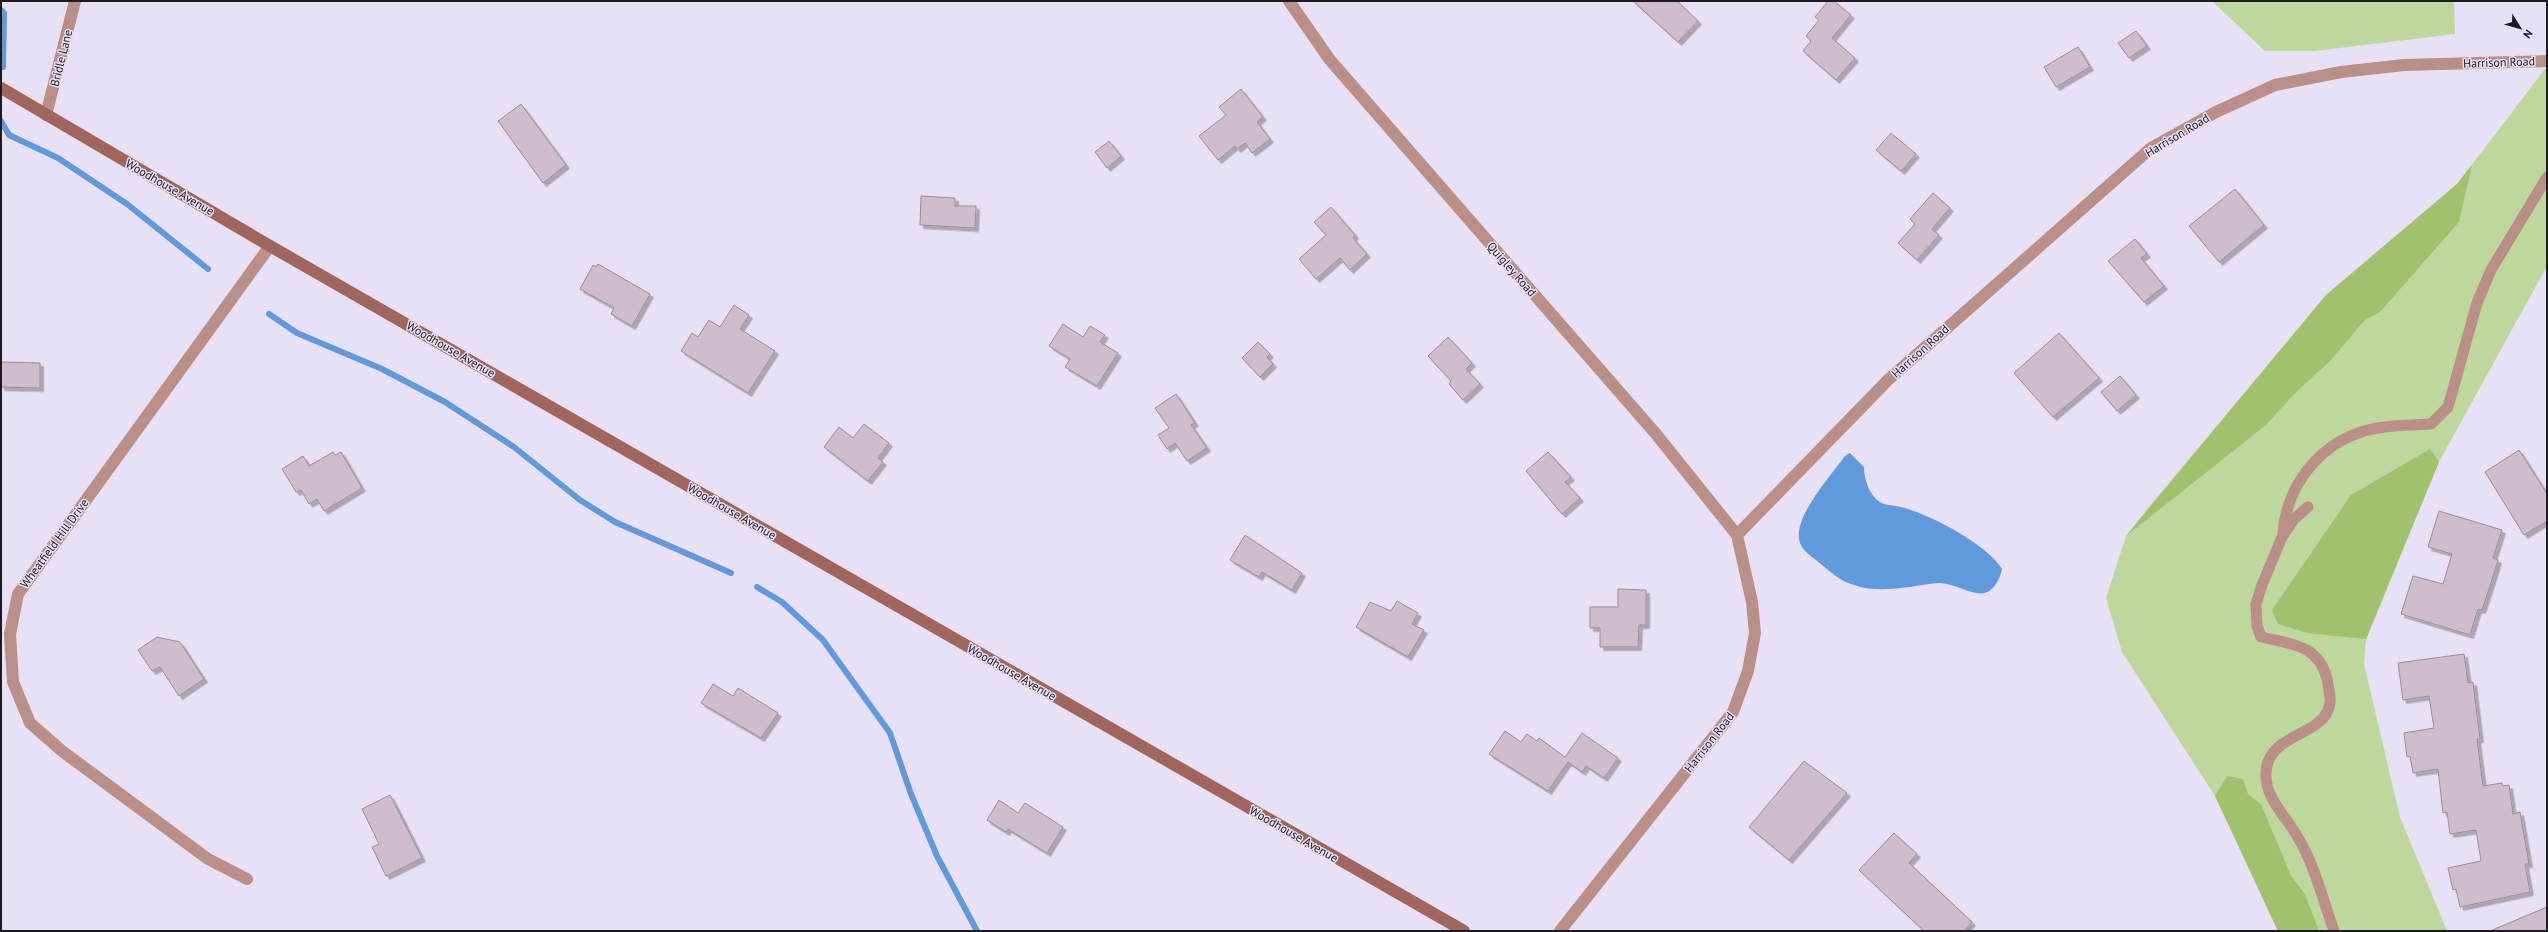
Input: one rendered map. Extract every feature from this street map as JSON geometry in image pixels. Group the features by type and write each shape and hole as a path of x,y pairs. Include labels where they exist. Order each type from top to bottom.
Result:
{"main road":[{"name":"Woodhouse Avenue","path":"1,88 270,246 1464,931"}],"street":[{"name":"Bridle Lane","path":"46,115 75,1"},
{"name":"Quigley Road","path":"1289,1 1330,60 1650,428 1737,535"},
{"name":"Harrison Road","path":"1560,931 1733,712 1748,671 1755,633 1752,602 1737,535 1888,380 2151,148 2216,112 2275,85 2341,72 2404,66 2547,60"},
{"name":"Wheatfield Hill Drive","path":"247,879 208,859 62,751 30,723 13,682 10,634 18,594 270,246"}],"lane":[{"path":"2334,931 2309,858 2302,842 2272,800 2266,774 2267,763 2279,745 2324,718 2330,704 2325,672 2317,657 2301,647 2289,642 2260,637 2257,626 2256,604 2282,537 2293,491 2306,472 2324,451 2340,440 2384,427 2432,424 2448,407 2477,303 2491,270 2547,177"},
{"path":"2282,537 2294,519 2308,508"}],"green space":[{"path":"2212,1 2454,1 2455,34 2315,51 2265,51"},
{"path":"2545,69 2547,69 2547,266 2439,462 2366,640 2364,664 2400,817 2447,931 2278,931 2215,796 2122,652 2106,598 2126,536 2152,503 2326,295 2457,184"},
{"path":"2472,165 2459,222 2380,312 2365,320 2329,362 2296,392 2266,425 2126,536 2326,295 2457,184"},
{"path":"2430,449 2439,462 2366,639 2307,633 2278,624 2272,610 2351,495"},
{"path":"2227,776 2243,779 2248,794 2261,804 2291,876 2305,894 2319,931 2278,931 2215,796"}],"water":[{"path":"1850,453 1864,467 1865,477 1870,491 1880,502 1913,511 1941,523 1971,540 1995,559 2002,569 1998,580 1992,589 1985,593 1974,593 1944,583 1938,583 1894,589 1872,589 1841,580 1808,554 1799,540 1799,531 1805,512 1845,456"}],"building":[{"path":"1633,1 1677,1 1698,21 1678,42"},
{"path":"1828,1 1834,1 1851,15 1832,38 1855,58 1836,80 1803,51 1811,41 1806,36 1819,20 1815,17"},
{"path":"2136,31 2147,46 2129,58 2118,43"},
{"path":"2078,47 2090,67 2056,87 2044,67"},
{"path":"1241,89 1263,117 1257,122 1270,139 1252,153 1245,143 1237,149 1235,146 1218,160 1199,136 1226,115 1219,107"},
{"path":"521,104 566,165 543,183 498,121"},
{"path":"1891,133 1916,154 1901,171 1876,150"},
{"path":"1109,141 1121,156 1107,168 1095,152"},
{"path":"2235,189 2264,225 2219,262 2189,226"},
{"path":"1933,193 1950,208 1932,229 1939,235 1917,260 1898,243 1915,224 1910,219"},
{"path":"921,196 955,198 955,206 976,206 975,228 920,225"},
{"path":"1331,207 1355,235 1353,238 1367,254 1350,270 1340,258 1316,279 1299,259 1326,235 1314,222"},
{"path":"2135,239 2147,254 2141,258 2164,286 2144,302 2108,261"},
{"path":"598,264 650,294 632,326 611,314 614,308 580,289 593,265 596,267"},
{"path":"734,305 749,315 740,329 775,351 748,393 681,351 692,333 698,337 709,320 720,327"},
{"path":"1063,324 1083,337 1090,326 1105,335 1100,342 1118,353 1097,386 1065,367 1070,359 1049,346"},
{"path":"2059,333 2099,378 2053,417 2014,373"},
{"path":"1448,337 1472,363 1466,369 1480,384 1463,400 1449,384 1451,381 1428,356"},
{"path":"1258,342 1270,354 1267,357 1273,364 1260,377 1242,358"},
{"path":"1,362 40,363 40,388 1,387"},
{"path":"2120,376 2136,395 2117,411 2101,392"},
{"path":"1176,394 1195,423 1191,425 1207,448 1187,461 1175,443 1167,449 1158,435 1169,428 1155,408"},
{"path":"864,424 889,443 878,458 883,462 868,481 824,447 839,427 853,438"},
{"path":"2519,450 2547,494 2547,521 2524,535 2485,472"},
{"path":"333,452 335,455 341,452 362,488 324,511 317,499 309,504 301,490 296,492 282,469 303,456 309,466"},
{"path":"1548,452 1571,477 1565,482 1580,498 1562,514 1526,471"},
{"path":"2439,511 2502,530 2493,558 2498,560 2491,583 2482,610 2478,609 2470,635 2401,614 2413,576 2443,584 2452,554 2428,547"},
{"path":"1245,535 1302,573 1292,590 1262,572 1259,577 1230,560"},
{"path":"1618,589 1646,590 1646,625 1639,625 1638,647 1600,647 1600,628 1590,628 1590,607 1618,607"},
{"path":"1397,601 1418,613 1412,624 1424,630 1408,657 1356,627 1370,602 1391,611"},
{"path":"157,637 180,642 204,679 179,696 160,667 152,671 138,650"},
{"path":"2464,654 2468,683 2473,682 2480,739 2477,739 2483,786 2502,783 2503,786 2509,785 2513,814 2520,812 2529,864 2525,864 2530,892 2460,907 2456,889 2453,890 2448,868 2481,861 2476,830 2450,834 2447,812 2443,813 2438,769 2413,773 2410,756 2407,757 2404,733 2434,728 2429,696 2403,700 2398,663"},
{"path":"713,684 733,696 738,688 778,713 761,738 701,703"},
{"path":"1505,731 1521,742 1527,734 1537,741 1539,738 1565,757 1582,733 1618,758 1604,778 1586,766 1582,772 1568,762 1548,791 1489,754"},
{"path":"1804,761 1847,793 1789,860 1749,827"},
{"path":"390,795 422,858 386,876 372,847 379,844 362,809"},
{"path":"999,800 1018,813 1025,803 1063,827 1047,853 1008,829 1006,832 987,820"},
{"path":"1894,833 1917,854 1909,863 1972,922 1964,931 1924,931 1859,870"},
{"path":"2547,907 2547,931 2490,931"}],"waterway":[{"path":"1,10 4,13 3,67"},
{"path":"1,121 9,135 58,158 127,204 208,269"},
{"path":"269,314 297,333 382,369 445,402 514,447 580,500 615,522 731,573"},
{"path":"757,587 782,602 823,640 890,733 911,794 937,856 977,931"}]}
